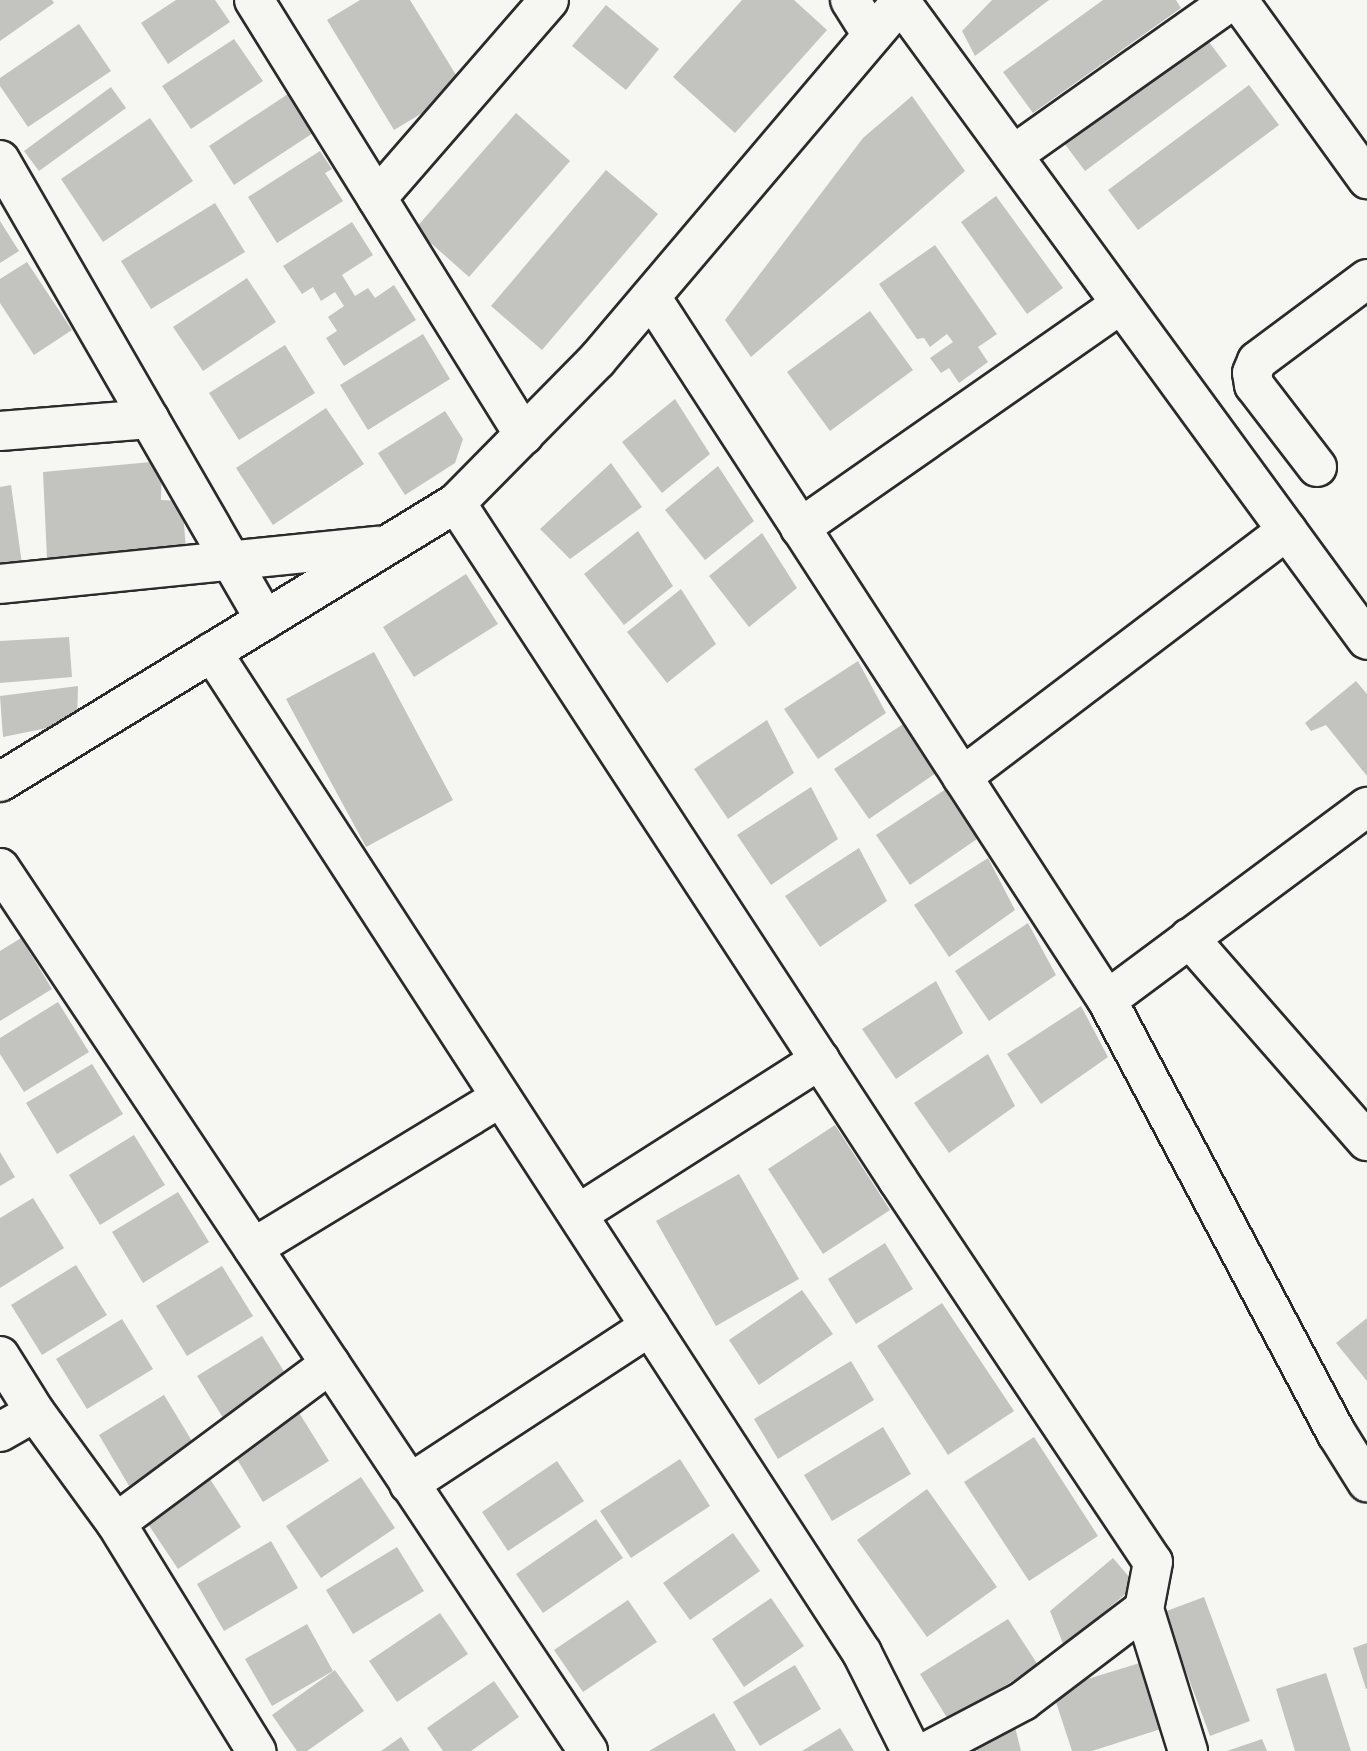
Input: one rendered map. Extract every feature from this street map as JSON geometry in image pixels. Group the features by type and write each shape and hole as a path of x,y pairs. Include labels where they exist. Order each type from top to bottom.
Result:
{"street":[{"path":"254,0 524,435"},
{"path":"377,198 549,0"},
{"path":"850,0 872,35"},
{"path":"1013,155 1232,0"},
{"path":"1238,0 1367,179"},
{"path":"0,782 456,503 597,360 901,1 1367,640"},
{"path":"0,160 265,620"},
{"path":"1317,467 1254,385 1252,373 1257,361 1367,279"},
{"path":"651,297 1107,1000 1337,1434 1367,1482"},
{"path":"800,528 1121,303"},
{"path":"0,431 150,419"},
{"path":"456,503 820,1060 1153,1562 1144,1608 1188,1751"},
{"path":"962,777 1287,530"},
{"path":"0,584 389,545"},
{"path":"212,652 862,1653 911,1751"},
{"path":"1107,1000 1367,807"},
{"path":"0,868 587,1751"},
{"path":"1189,939 1367,1141"},
{"path":"578,1214 820,1060"},
{"path":"253,1248 501,1097"},
{"path":"409,1484 650,1326"},
{"path":"0,1356 35,1412 116,1523 253,1750"},
{"path":"116,1523 330,1364"},
{"path":"0,1432 35,1412"},
{"path":"928,1751 1023,1701 1144,1608"}],"building":[{"path":"0,0 52,0 54,3 0,41"},
{"path":"176,0 215,0 230,22 168,64 141,23"},
{"path":"360,0 410,0 464,88 394,130 327,20"},
{"path":"742,0 794,0 827,30 735,133 673,77"},
{"path":"992,0 1049,0 975,56 962,31"},
{"path":"1103,0 1176,0 1181,8 1033,113 1003,72"},
{"path":"606,5 659,49 626,90 572,46"},
{"path":"79,24 111,71 28,127 0,86 0,78"},
{"path":"1200,30 1227,66 1085,171 1058,135"},
{"path":"234,39 263,81 191,129 162,86"},
{"path":"1249,85 1279,125 1138,230 1108,190"},
{"path":"111,87 126,108 39,171 24,151"},
{"path":"288,94 313,133 234,185 209,146"},
{"path":"912,96 965,171 751,357 725,320 863,138"},
{"path":"516,113 570,161 469,277 415,229"},
{"path":"150,118 193,181 103,242 61,179"},
{"path":"320,151 332,169 325,173 343,201 277,243 248,197"},
{"path":"606,170 658,214 542,350 491,306"},
{"path":"996,196 1063,288 1027,314 961,222"},
{"path":"215,203 245,252 151,309 121,261"},
{"path":"0,221 19,251 0,263"},
{"path":"352,222 373,255 342,275 355,296 368,288 375,298 394,285 416,320 344,366 326,338 337,331 328,317 344,306 335,292 321,301 313,287 302,294 283,266"},
{"path":"935,245 997,334 978,347 988,362 959,383 949,368 941,373 930,358 953,342 947,334 930,347 924,338 917,339 879,284"},
{"path":"27,262 72,330 34,355 0,303 0,279"},
{"path":"247,278 276,322 203,371 173,327"},
{"path":"870,311 913,370 830,431 787,372"},
{"path":"423,334 450,379 368,430 340,385"},
{"path":"285,345 315,393 239,440 209,393"},
{"path":"675,399 710,454 662,493 622,442"},
{"path":"326,408 364,464 273,525 236,468"},
{"path":"445,411 463,439 455,463 405,495 378,453"},
{"path":"162,461 161,500 182,501 186,549 47,559 43,472"},
{"path":"611,463 642,507 570,559 540,529"},
{"path":"718,466 754,521 705,560 665,510"},
{"path":"11,485 22,564 0,567 0,487"},
{"path":"638,531 673,586 624,625 584,574"},
{"path":"762,533 797,588 749,627 709,576"},
{"path":"466,574 498,624 414,677 383,627"},
{"path":"681,589 716,644 667,683 627,632"},
{"path":"69,637 72,677 0,683 0,641"},
{"path":"374,652 453,800 366,847 286,699"},
{"path":"858,661 886,713 818,759 784,709"},
{"path":"1356,681 1367,694 1367,776 1326,725 1311,731 1305,723"},
{"path":"78,686 77,722 3,737 0,696"},
{"path":"767,720 794,773 728,819 694,769"},
{"path":"908,721 936,773 869,819 834,769"},
{"path":"811,787 838,839 771,885 737,835"},
{"path":"949,787 977,839 910,885 876,835"},
{"path":"859,848 887,901 820,947 785,896"},
{"path":"988,858 1015,910 949,957 914,905"},
{"path":"1028,923 1056,975 989,1021 955,971"},
{"path":"21,938 52,989 0,1021 0,951"},
{"path":"936,981 963,1033 896,1079 862,1029"},
{"path":"58,1002 89,1052 24,1092 0,1054 0,1038"},
{"path":"1081,1006 1108,1057 1041,1104 1007,1054"},
{"path":"988,1054 1015,1106 949,1153 914,1103"},
{"path":"92,1064 123,1114 57,1154 26,1103"},
{"path":"835,1125 890,1210 823,1254 768,1169"},
{"path":"134,1135 165,1185 100,1225 69,1175"},
{"path":"0,1152 15,1177 0,1186"},
{"path":"739,1174 799,1279 716,1326 656,1221"},
{"path":"178,1192 209,1242 143,1283 112,1232"},
{"path":"33,1198 64,1248 0,1288 0,1218"},
{"path":"885,1243 913,1289 856,1324 828,1279"},
{"path":"76,1265 107,1315 42,1355 11,1305"},
{"path":"222,1266 253,1316 187,1356 156,1306"},
{"path":"802,1290 833,1334 759,1385 729,1340"},
{"path":"942,1303 1014,1411 948,1455 877,1346"},
{"path":"1367,1318 1367,1381 1336,1343"},
{"path":"122,1319 153,1369 87,1409 56,1359"},
{"path":"262,1336 293,1386 228,1426 197,1376"},
{"path":"851,1361 874,1400 778,1459 754,1419"},
{"path":"164,1395 195,1446 129,1486 99,1435"},
{"path":"298,1411 329,1461 263,1502 232,1451"},
{"path":"883,1427 911,1474 832,1521 804,1475"},
{"path":"1034,1437 1098,1536 1029,1581 964,1482"},
{"path":"680,1459 710,1506 631,1558 600,1511"},
{"path":"557,1461 584,1501 508,1551 482,1512"},
{"path":"361,1477 395,1528 321,1578 286,1526"},
{"path":"210,1479 241,1527 178,1569 146,1521"},
{"path":"927,1489 997,1587 927,1637 857,1540"},
{"path":"596,1519 623,1558 543,1613 516,1574"},
{"path":"733,1533 760,1571 690,1620 663,1583"},
{"path":"271,1541 298,1588 224,1631 197,1584"},
{"path":"397,1547 424,1591 353,1634 326,1590"},
{"path":"1113,1558 1136,1585 1064,1646 1050,1611"},
{"path":"1204,1597 1250,1721 1210,1736 1164,1612"},
{"path":"771,1598 804,1646 744,1687 712,1639"},
{"path":"628,1600 657,1642 583,1692 554,1650"},
{"path":"440,1613 468,1654 397,1702 369,1661"},
{"path":"1008,1619 1038,1665 949,1721 920,1674"},
{"path":"307,1624 333,1671 272,1706 245,1659"},
{"path":"1367,1643 1367,1689 1366,1689 1353,1648"},
{"path":"1143,1662 1164,1728 1092,1751 1072,1751 1052,1690"},
{"path":"795,1665 821,1709 760,1746 733,1702"},
{"path":"335,1670 364,1711 307,1751 297,1751 272,1715"},
{"path":"1326,1673 1351,1751 1295,1751 1276,1689"},
{"path":"494,1681 519,1717 471,1751 443,1751 427,1728"},
{"path":"714,1713 736,1751 649,1751"},
{"path":"1015,1727 1021,1751 969,1751 966,1741"},
{"path":"840,1728 854,1751 802,1751"},
{"path":"401,1737 410,1751 381,1751"},
{"path":"1262,1739 1267,1751 1227,1751"}]}
